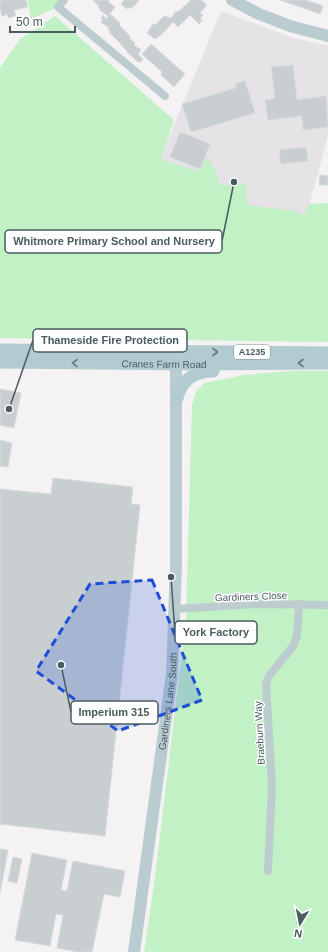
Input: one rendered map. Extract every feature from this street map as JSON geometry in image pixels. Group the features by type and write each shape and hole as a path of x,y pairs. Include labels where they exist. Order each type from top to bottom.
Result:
{"main road":[{"name":"Cranes Farm Road","path":"0,350 113,358"},
{"name":"Cranes Farm Road","path":"0,362 328,353"},
{"name":"Cranes Farm Road","path":"176,358 274,363 328,363"},
{"name":"A1235","path":"177,398 180,386 198,373 274,363"}],"street":[{"path":"64,0 58,8 166,96"},
{"path":"232,0 259,14 290,26 328,36"},
{"name":"Gardiners Lane South","path":"134,952 172,674 175,609 177,476 176,358"},
{"name":"Gardiners Close","path":"175,609 257,604 328,604"},
{"name":"Braeburn Way","path":"268,871 272,786 266,683 269,676 293,646 297,636 300,604"}],"highlighted area":[{"path":"152,580 202,700 118,731 36,671 90,584"}],"shaded area":[{"path":"221,11 291,37 328,46 328,136 306,217 257,319 160,159"}],"green space":[{"path":"28,0 61,0 53,9 31,19"},
{"path":"55,16 174,120 161,159 198,172 207,157 215,170 220,185 247,184 247,205 295,211 304,216 309,204 328,203 328,342 0,338 0,68 20,39"},
{"path":"289,371 328,371 328,952 144,952 155,878 186,619 192,405 196,392 204,383 244,375"}],"building":[{"path":"26,0 28,7 14,10 16,16 8,18 7,14 2,16 0,1"},
{"path":"93,0 107,0 115,7 108,16 100,10 98,5"},
{"path":"124,0 139,0 130,9 128,7 127,9 121,4"},
{"path":"191,0 201,0 207,5 200,13 203,15 200,18 202,20 199,24 190,15 178,27 173,22 161,35 155,39 147,33 153,24 155,25 164,16 171,18 176,11 178,12"},
{"path":"280,0 306,0 323,6 320,14"},
{"path":"110,14 120,23 119,25 135,43 134,45 141,50 138,54 143,59 141,62 138,62 127,52 110,33 108,27 101,22 103,15 106,19"},
{"path":"151,44 185,74 174,87 161,75 162,72 142,54"},
{"path":"293,65 297,100 326,96 328,127 303,130 302,116 268,120 265,100 275,98 271,67"},
{"path":"245,81 255,113 191,132 182,104 236,88 235,84"},
{"path":"180,132 210,144 200,169 170,157"},
{"path":"306,147 308,161 281,164 279,150"},
{"path":"320,175 328,176 328,185 319,185"},
{"path":"0,389 21,393 14,428 0,425"},
{"path":"0,440 12,443 8,467 0,466"},
{"path":"53,478 133,487 131,504 140,505 105,836 0,824 0,489 51,494"},
{"path":"0,849 8,850 0,893"},
{"path":"32,853 67,860 61,890 67,891 73,861 125,871 120,897 104,894 92,952 78,952 57,948 63,915 56,914 50,946 15,940"},
{"path":"13,857 22,859 17,883 8,881"}],"place":[{"name":"Whitmore Primary School and Nursery","path":"234,182"},
{"name":"Thameside Fire Protection","path":"9,409"},
{"name":"York Factory","path":"171,577"},
{"name":"Imperium 315","path":"61,665"}]}
